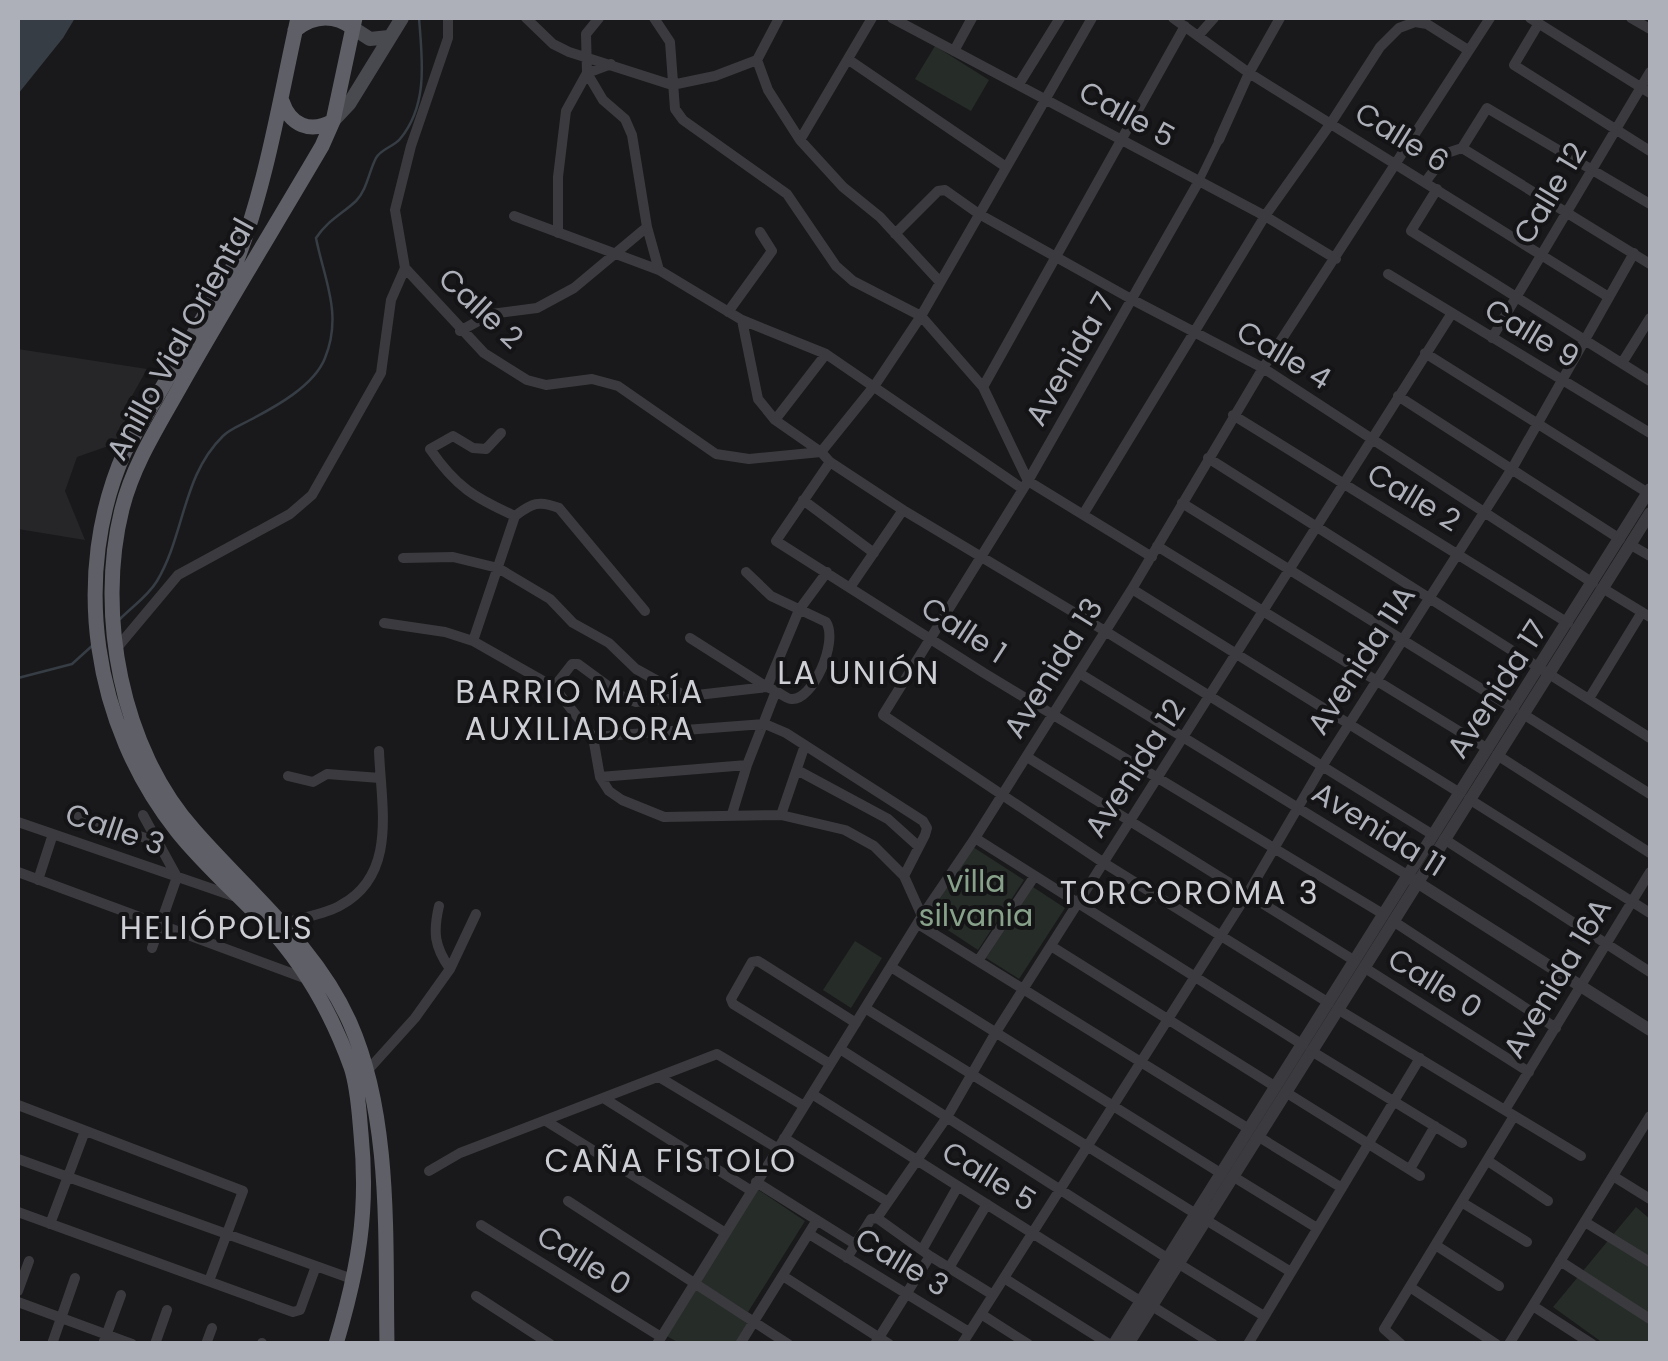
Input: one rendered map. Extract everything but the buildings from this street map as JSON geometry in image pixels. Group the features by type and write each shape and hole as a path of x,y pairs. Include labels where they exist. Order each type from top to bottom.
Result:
{"highway":[{"path":"297,24 328,18 354,23"},
{"name":"Anillo Vial Oriental","path":"354,23 333,121 138,462 117,532 112,597 116,649 137,733 168,794 190,826 309,954 334,992 368,1070 381,1171 387,1344"},
{"name":"Anillo Vial Oriental","path":"297,24 282,100 237,260 125,451 104,505 94,620 112,703 134,761 154,798 205,862 312,981 352,1071 358,1104 364,1211 355,1280 336,1344"},
{"path":"282,100 288,116 302,126 318,128 333,121"}],"main road":[{"path":"333,121 349,104 402,18"},
{"path":"354,23 370,39 389,37"}],"street":[{"name":"Calle 2","path":"448,18 448,38 411,146 395,210 405,268 460,331 484,353 527,380 546,385 592,378 618,386 716,454 748,458 821,452"},
{"path":"526,18 554,44 569,52 672,85 715,76 757,60 779,18"},
{"path":"569,52 599,18"},
{"path":"654,18 670,42 675,109 683,120 787,194 836,266 863,287 921,316 983,387 1026,485"},
{"path":"800,140 872,18"},
{"name":"Calle 5","path":"892,18 1265,216 1336,260"},
{"path":"954,51 972,18"},
{"path":"1019,84 1060,18"},
{"path":"821,452 875,385 921,316 1092,18"},
{"name":"Calle 6","path":"1172,18 1249,73 1607,296"},
{"path":"1198,36 1214,18"},
{"name":"Avenida 7","path":"1002,794 883,715 1026,485 1132,300 1199,182 1249,73 1280,18"},
{"name":"Avenida 13","path":"659,1340 932,900 976,838 1132,589 1263,368 1490,18"},
{"path":"1631,18 1650,29"},
{"path":"1646,90 1534,20 1514,65 1650,151"},
{"path":"1084,513 1265,216 1380,47 1399,28 1415,22 1427,24 1468,50"},
{"path":"983,387 1185,26"},
{"path":"586,34 586,74 602,100 626,120 632,135 648,227 660,270"},
{"path":"757,60 768,90 800,140 940,282"},
{"path":"848,60 1006,167"},
{"path":"558,232 558,176 566,111 586,74 611,64"},
{"name":"Calle 12","path":"1492,338 1616,128 1646,90 1650,72"},
{"path":"1426,180 1447,153 1462,148 1487,108 1650,204"},
{"path":"1462,148 1650,264"},
{"path":"1437,189 1412,231 1650,381"},
{"name":"Calle 4","path":"895,234 938,191 945,190 979,214 1132,300 1263,368 1646,615"},
{"path":"514,216 660,270 742,320 826,354 1026,485 1264,612 1650,853"},
{"path":"460,331 491,314 537,308 574,288 648,227"},
{"path":"728,312 772,251 760,232"},
{"name":"Avenida 11A","path":"962,1344 1248,893 1321,768 1514,467 1634,253"},
{"path":"116,649 178,575 290,514 312,496 380,373 392,300 405,268"},
{"name":"Calle 9","path":"1388,274 1650,433"},
{"name":"Avenida 12","path":"846,1258 947,1118 996,1032 1452,314"},
{"path":"742,320 758,399 774,420 830,462 1650,972"},
{"path":"1622,363 1650,320"},
{"path":"774,420 826,354"},
{"path":"1425,354 1649,491"},
{"path":"1398,396 1650,556"},
{"name":"Calle 2","path":"1234,415 1568,623"},
{"path":"501,433 486,449 474,448 453,436 430,450 476,499 515,516"},
{"path":"1208,458 1650,738"},
{"path":"830,462 802,500 874,553"},
{"name":"Avenida 17","path":"1626,542 1649,491"},
{"name":"Calle 1","path":"802,500 776,541 1388,918 1556,1028"},
{"path":"473,641 515,516 528,505 542,501 559,508 645,612"},
{"path":"1182,503 1650,794"},
{"path":"851,586 903,510"},
{"name":"Avenida 17","path":"1388,918 1626,542 1650,513"},
{"path":"404,558 454,557 498,568 550,599 573,624 609,643 636,670 686,696"},
{"path":"690,638 790,700 798,699 810,688 832,639 826,622 771,596 746,572"},
{"path":"732,814 747,764 765,724 772,689 799,610 826,572"},
{"name":"Avenida 17","path":"1546,670 1568,623 1598,586"},
{"path":"1132,589 1650,913"},
{"path":"1590,697 1646,615"},
{"path":"384,624 446,632 473,641 554,687 593,738 600,777 609,791 622,800 664,816 781,815 845,830 874,846 912,888 920,920 978,961 1342,1188"},
{"path":"554,687 572,664 578,664 636,702 772,689"},
{"name":"Avenida 11","path":"1079,673 1650,1030"},
{"path":"593,738 765,724 805,745 923,821 927,828 904,876"},
{"path":"781,815 805,745"},
{"path":"282,924 339,907 364,888 376,871 383,848 379,751"},
{"name":"Calle 0","path":"1027,757 1529,1072"},
{"path":"600,777 747,764"},
{"path":"797,770 888,820 918,846"},
{"path":"288,776 313,782 327,774 380,778"},
{"path":"1002,794 1218,936 1580,1156"},
{"path":"74,814 158,842"},
{"path":"142,815 177,877 152,948"},
{"name":"Calle 3","path":"18,822 240,899"},
{"path":"38,880 53,834"},
{"path":"976,838 1462,1143"},
{"name":"Calle 3","path":"196,884 205,862"},
{"path":"18,872 312,981"},
{"name":"Avenida 16A","path":"1401,1344 1384,1329 1463,1204 1488,1161 1529,1072 1650,872"},
{"path":"978,961 1034,877"},
{"path":"912,888 932,900"},
{"path":"439,906 433,933 438,952 450,969"},
{"path":"368,1070 415,1018 450,969 476,914"},
{"path":"1128,1344 1146,1304 1388,918"},
{"path":"1051,946 1415,1173 1435,1126"},
{"path":"280,970 290,953"},
{"path":"830,1064 734,1004 731,999 752,962 758,961 856,1023"},
{"path":"892,966 1318,1228"},
{"path":"865,1008 1291,1272"},
{"path":"840,1049 1264,1316"},
{"path":"429,1172 460,1154 717,1054 804,1106"},
{"path":"1248,1344 1420,1058"},
{"path":"659,1077 888,1202"},
{"name":"Calle 5","path":"812,1094 1214,1344"},
{"name":"Calle 3","path":"605,1099 855,1244"},
{"path":"18,1105 243,1191 209,1281"},
{"path":"1509,1344 1650,1116"},
{"path":"546,1120 724,1232"},
{"path":"50,1224 85,1131"},
{"path":"1638,1136 1650,1144"},
{"path":"18,1159 355,1280"},
{"path":"1488,1161 1548,1201"},
{"path":"1613,1176 1650,1199"},
{"path":"783,1276 881,1341 958,1186"},
{"path":"568,1201 788,1344"},
{"path":"949,1268 987,1204"},
{"path":"1463,1204 1526,1242"},
{"path":"18,1212 297,1312 316,1266"},
{"path":"877,1218 993,1295"},
{"path":"740,1344 818,1220"},
{"path":"1585,1222 1650,1262"},
{"name":"Calle 0","path":"480,1225 659,1340"},
{"name":"Calle 3","path":"809,1234 969,1332"},
{"path":"1437,1246 1500,1286"},
{"path":"18,1291 29,1261"},
{"path":"1560,1261 1650,1319"},
{"path":"52,1344 74,1278"},
{"path":"1004,1278 1111,1344 1146,1304"},
{"path":"1410,1286 1496,1344"},
{"path":"105,1339 121,1295"},
{"path":"476,1296 550,1344"},
{"path":"18,1302 105,1339 132,1344"},
{"path":"1532,1306 1592,1344"},
{"path":"155,1344 168,1310"},
{"name":"Calle 3","path":"981,1314 1028,1344"},
{"path":"206,1344 212,1328"}],"shaded area":[{"path":"18,18 75,18 18,94"},
{"path":"18,349 147,369 123,412 125,421 114,444 77,457 65,491 85,540 18,529"}],"green space":[{"path":"935,46 989,80 971,111 915,79"},
{"name":"villa silvania","path":"973,847 1024,880 978,950 928,917"},
{"path":"1033,887 1065,908 1019,979 986,958"},
{"path":"855,941 882,958 851,1008 823,990"},
{"path":"754,1187 805,1221 748,1312 698,1281"},
{"path":"1636,1207 1650,1219 1650,1338 1646,1343 1603,1343 1553,1307"},
{"path":"694,1288 749,1322 735,1343 679,1343 665,1335"}],"waterway":[{"path":"120,619 157,581 191,487 210,452 229,431 293,395 312,378 325,358 332,312 316,238 360,197 376,158 400,139 416,111 422,80 419,18"},
{"path":"18,678 72,664 93,645"}],"district":[{"name":"LA UNIÓN","path":"859,672"},
{"name":"BARRIO MARÍA AUXILIADORA","path":"580,710"},
{"name":"TORCOROMA 3","path":"1190,892"},
{"name":"HELIÓPOLIS","path":"217,927"},
{"name":"CAÑA FISTOLO","path":"671,1160"}]}
